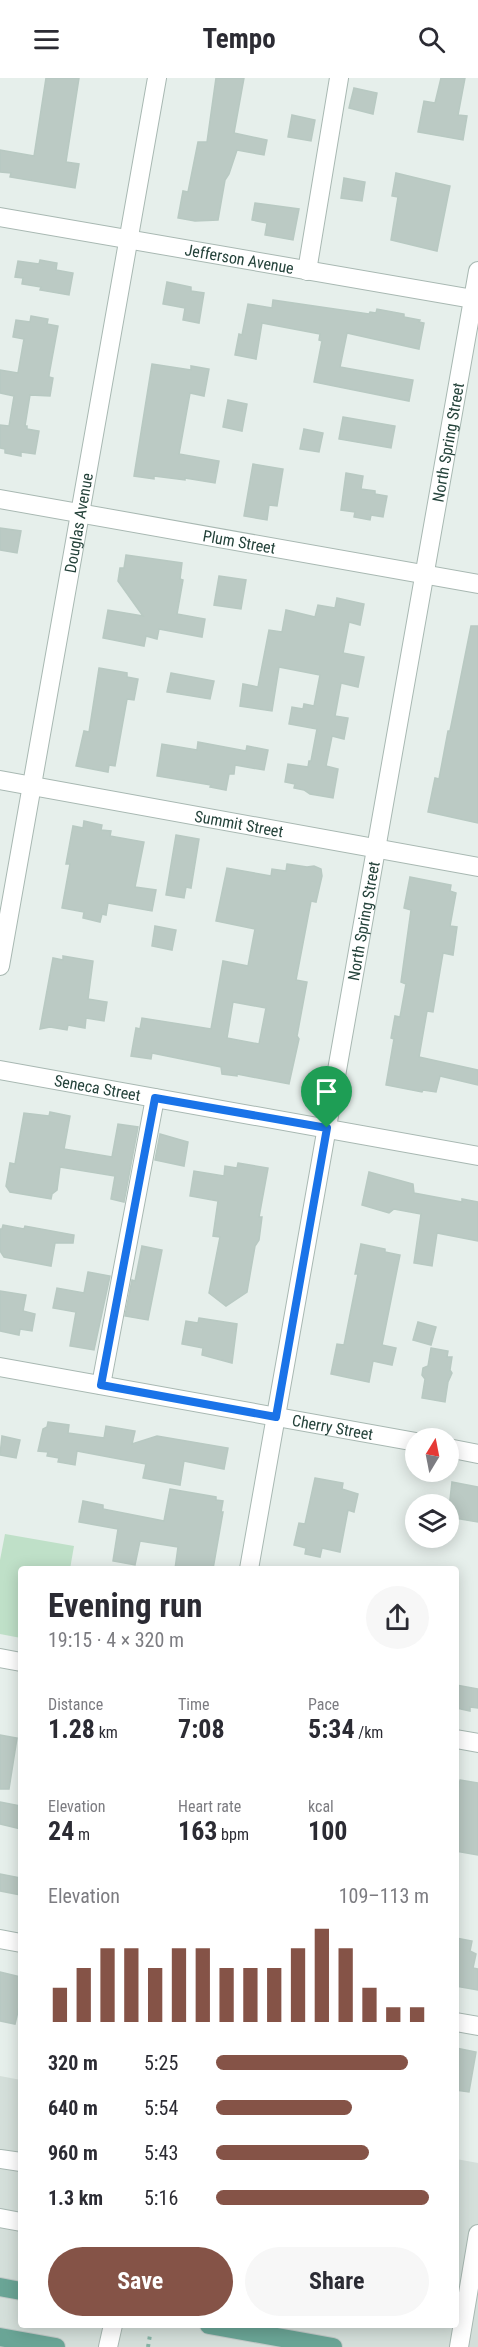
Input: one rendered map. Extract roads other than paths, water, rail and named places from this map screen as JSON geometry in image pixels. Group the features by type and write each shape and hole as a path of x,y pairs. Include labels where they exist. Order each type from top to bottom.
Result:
{"main road":[{"path":"0,2287 18,2290"},
{"path":"227,2328 333,2347"},
{"path":"0,2337 56,2347"}],"street":[{"name":"Douglas Avenue","path":"0,966 157,78"},
{"path":"307,271 339,78"},
{"name":"Jefferson Avenue","path":"0,217 476,299"},
{"name":"North Spring Street","path":"250,1566 377,849 423,574 476,299 478,271"},
{"name":"Plum Street","path":"0,499 478,584"},
{"name":"Summit Street","path":"0,780 478,867"},
{"name":"Seneca Street","path":"0,1070 478,1156"},
{"path":"101,1385 155,1098"},
{"name":"Cherry Street","path":"0,1367 405,1440"},
{"path":"459,1450 478,1454"},
{"path":"0,1658 18,1661"},
{"path":"459,1740 478,1743"},
{"path":"0,1939 18,1942"},
{"path":"459,2023 478,2026"},
{"path":"0,2159 18,2162"},
{"path":"0,2218 18,2221"},
{"path":"459,2347 478,2234"},
{"path":"108,2347 111,2328"}]}
